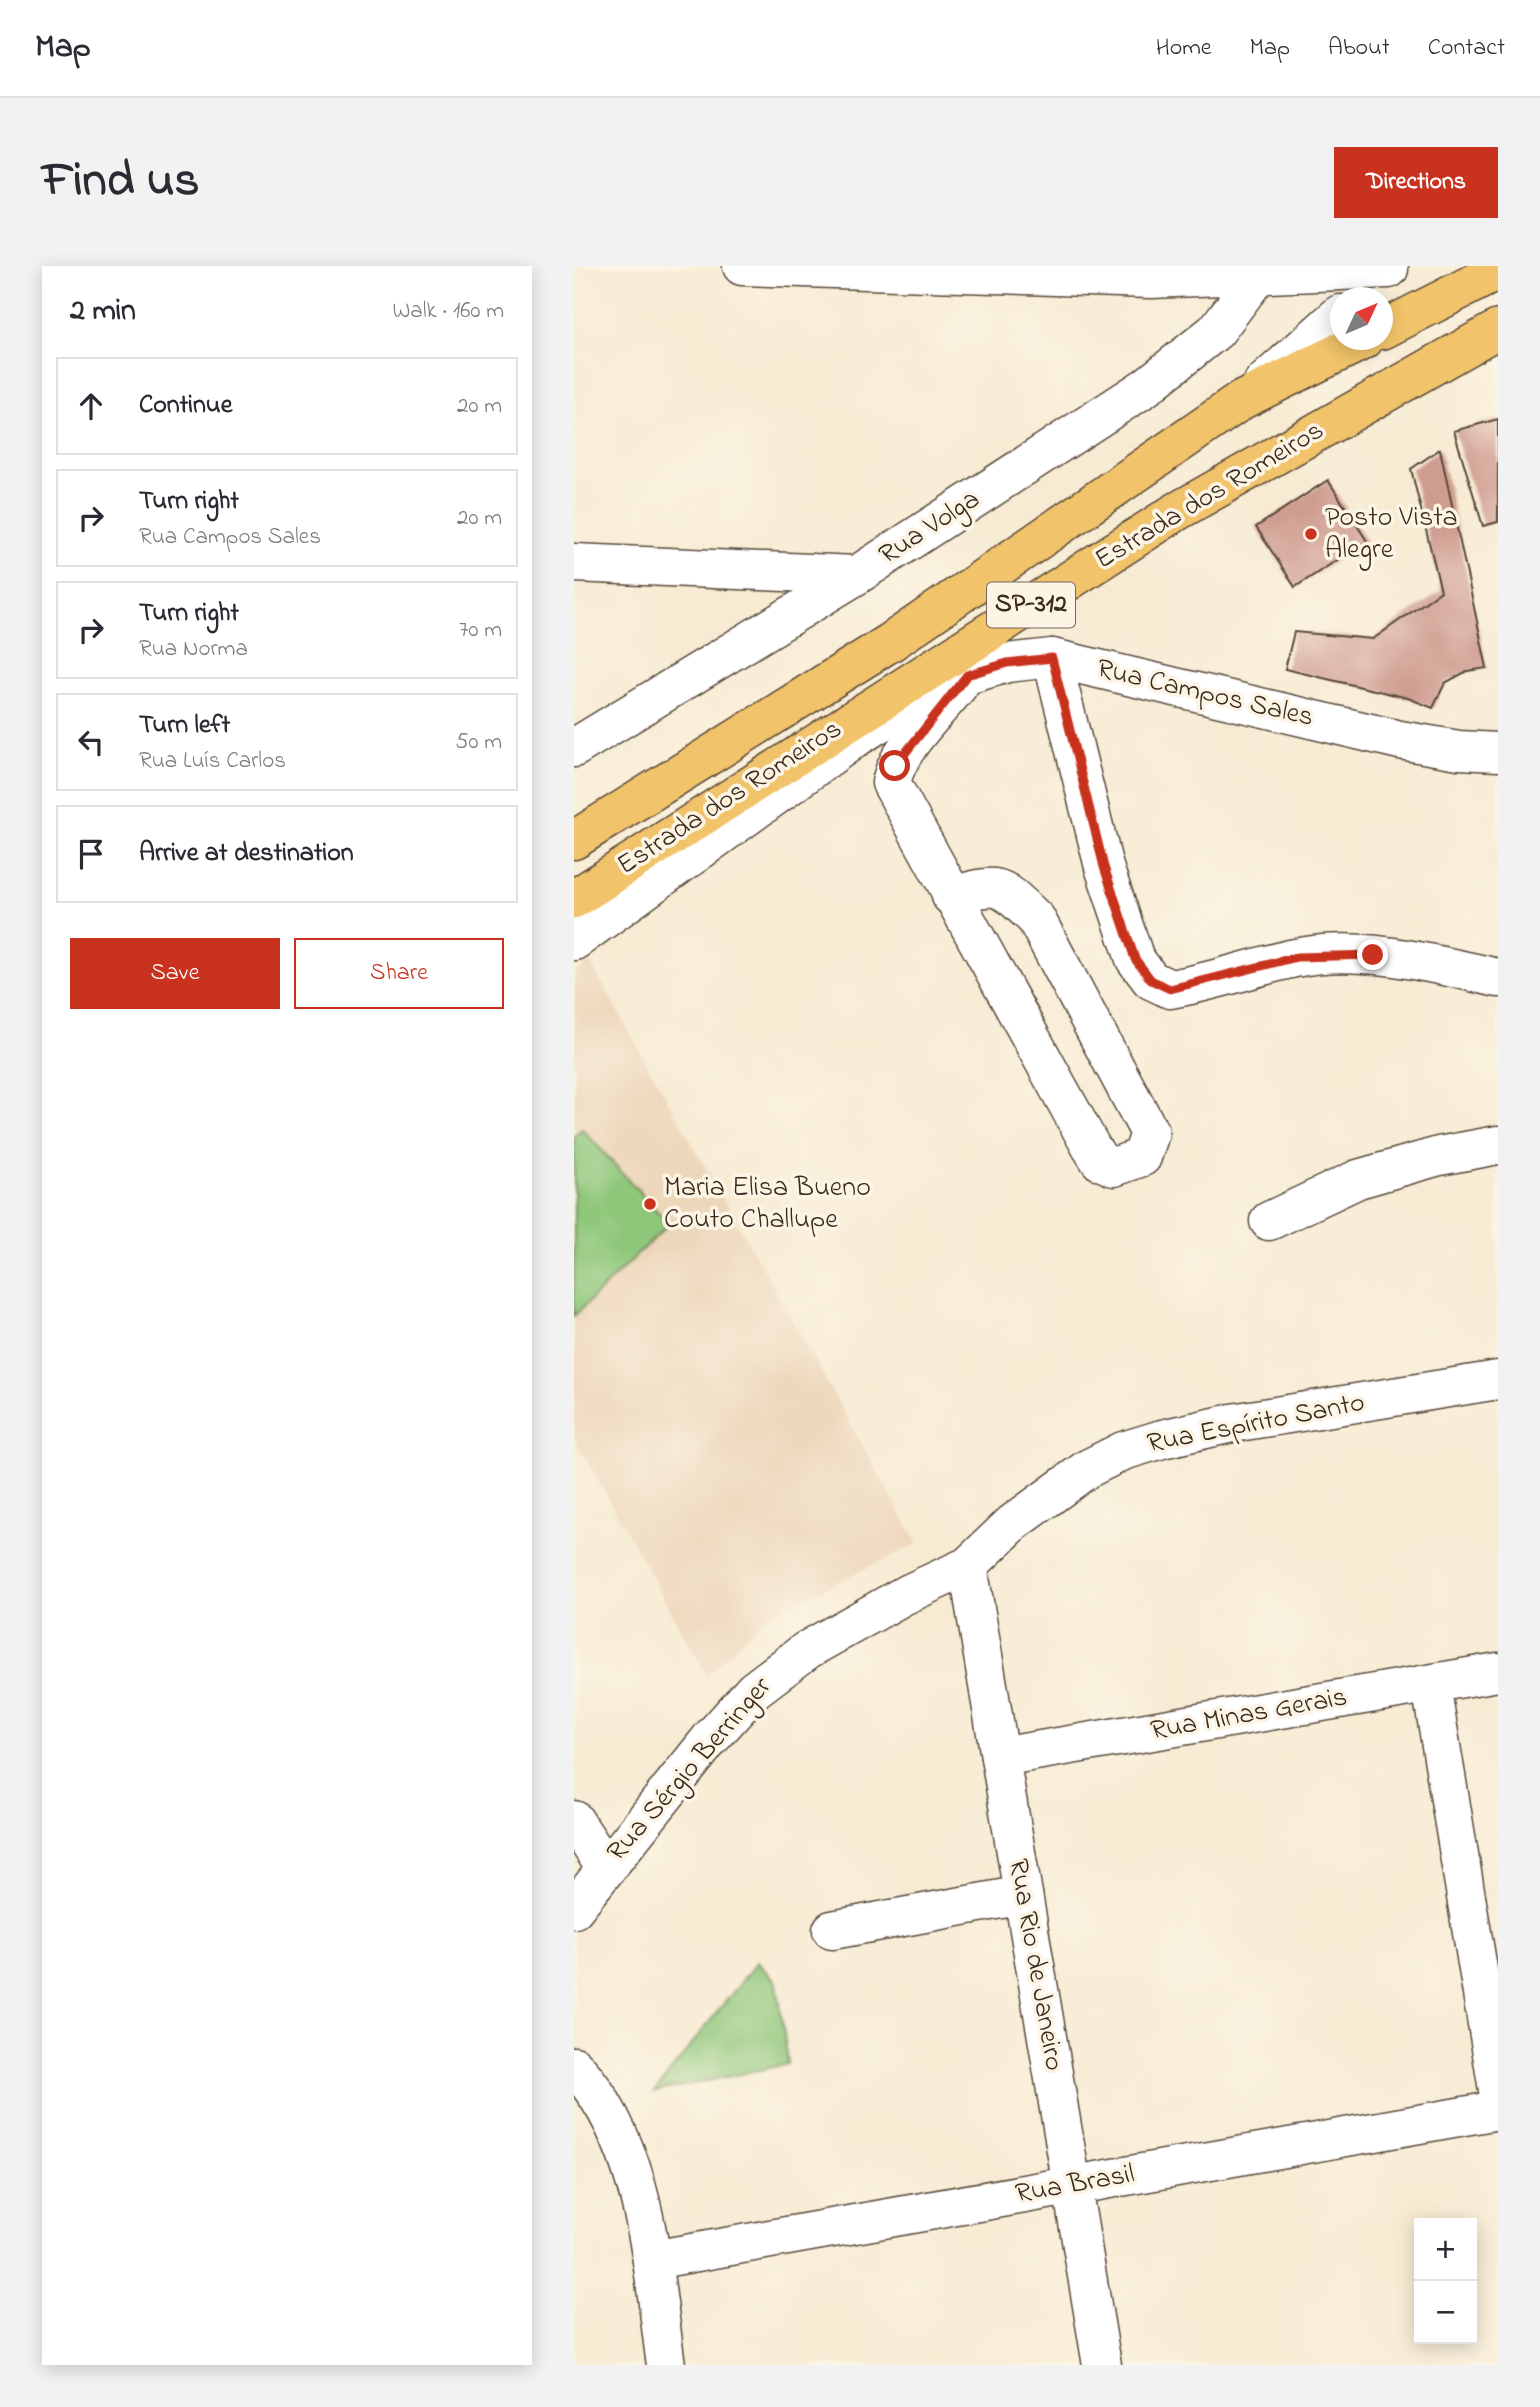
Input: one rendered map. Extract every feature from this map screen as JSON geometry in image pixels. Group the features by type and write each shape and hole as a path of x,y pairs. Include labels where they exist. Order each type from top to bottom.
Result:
{"main road":[{"path":"1393,324 1498,271"},
{"name":"Estrada dos Romeiros","path":"574,899 1176,512 1498,329"},
{"name":"Estrada dos Romeiros","path":"574,840 891,642 1242,400 1344,350"}],"street":[{"path":"742,266 1152,279 1390,267"},
{"path":"1369,287 1390,267"},
{"path":"1242,400 1330,324 1319,312 1312,293 1272,273"},
{"name":"Rua Volga","path":"574,748 857,575 1166,371 1216,331 1272,273"},
{"path":"574,563 857,575"},
{"path":"1052,658 1104,867 1135,959 1151,980 1170,989 1297,957 1340,955 1405,959 1498,978"},
{"name":"Rua Campos Sales","path":"574,941 857,737 913,702 967,675 1007,663 1052,658 1400,740 1459,750 1498,752"},
{"path":"951,896 990,886 1009,893 1036,919 1150,1133 1142,1157 1114,1167 1100,1161 951,896 891,783 895,766 905,750 967,675"},
{"path":"1269,1220 1358,1179 1438,1156 1498,1145"},
{"name":"Rua Espírito Santo","path":"968,1566 1013,1523 1057,1490 1087,1469 1123,1451 1233,1423 1498,1380"},
{"name":"Rua Rio de Janeiro","path":"968,1566 1102,2365"},
{"name":"Rua Sérgio Berringer","path":"574,1909 605,1867 721,1726 778,1670 903,1596 968,1566"},
{"name":"Rua Minas Gerais","path":"1000,1757 1498,1672"},
{"path":"1431,1685 1498,2090"},
{"path":"574,1820 605,1867"},
{"path":"832,1930 1023,1895"},
{"path":"574,2066 593,2086 611,2115 628,2153 652,2260 666,2365"},
{"name":"Rua Brasil","path":"652,2260 1498,2110"}],"shaded area":[{"name":"Maria Elisa Bueno Couto Challupe","path":"590,962 918,1544 765,1616 707,1676 574,1437 574,972"}],"green space":[{"path":"582,1129 669,1224 574,1316 574,1136"},
{"path":"757,1962 777,1983 788,2064 654,2092"}],"building":[{"path":"1498,419 1498,522 1483,526 1454,431"},
{"path":"1440,449 1487,668 1467,671 1445,683 1433,708 1408,698 1285,669 1294,632 1373,639 1441,591 1411,469"},
{"name":"Posto Vista Alegre","path":"1328,480 1367,541 1295,587 1256,527"}],"place":[{"name":"Posto Vista Alegre","path":"1311,534"},
{"name":"Maria Elisa Bueno Couto Challupe","path":"650,1204"}],"route":[{"path":"895,766 967,675 1007,663 1052,658 1104,867 1135,959 1151,980 1170,989 1231,976 1297,957 1373,955"}]}
